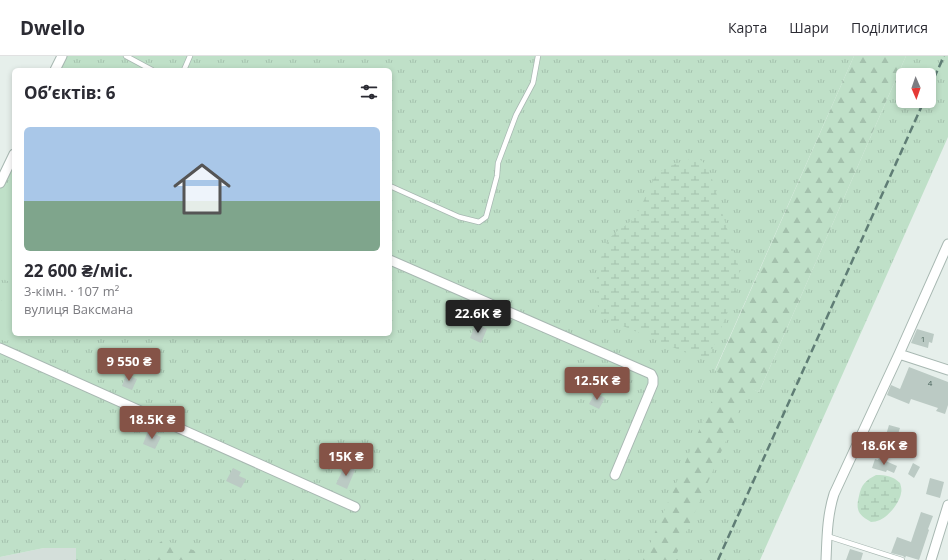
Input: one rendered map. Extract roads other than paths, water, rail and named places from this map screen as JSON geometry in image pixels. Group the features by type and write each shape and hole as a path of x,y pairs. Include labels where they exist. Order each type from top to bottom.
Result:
{"street":[{"path":"56,68 62,56"},
{"path":"0,183 12,158"},
{"path":"826,560 829,513 834,494 948,244"},
{"path":"392,261 651,374 653,384 615,474"},
{"path":"0,348 355,507"},
{"path":"899,354 948,370"},
{"path":"931,560 948,505"}],"lane":[{"path":"126,56 148,68"},
{"path":"185,68 190,56"},
{"path":"392,187 459,217 479,222 486,217 497,176 498,163 516,115 533,83 538,56"},
{"path":"827,536 902,560"}],"railway":[{"path":"936,74 944,56"},
{"path":"718,560 921,108"}]}
